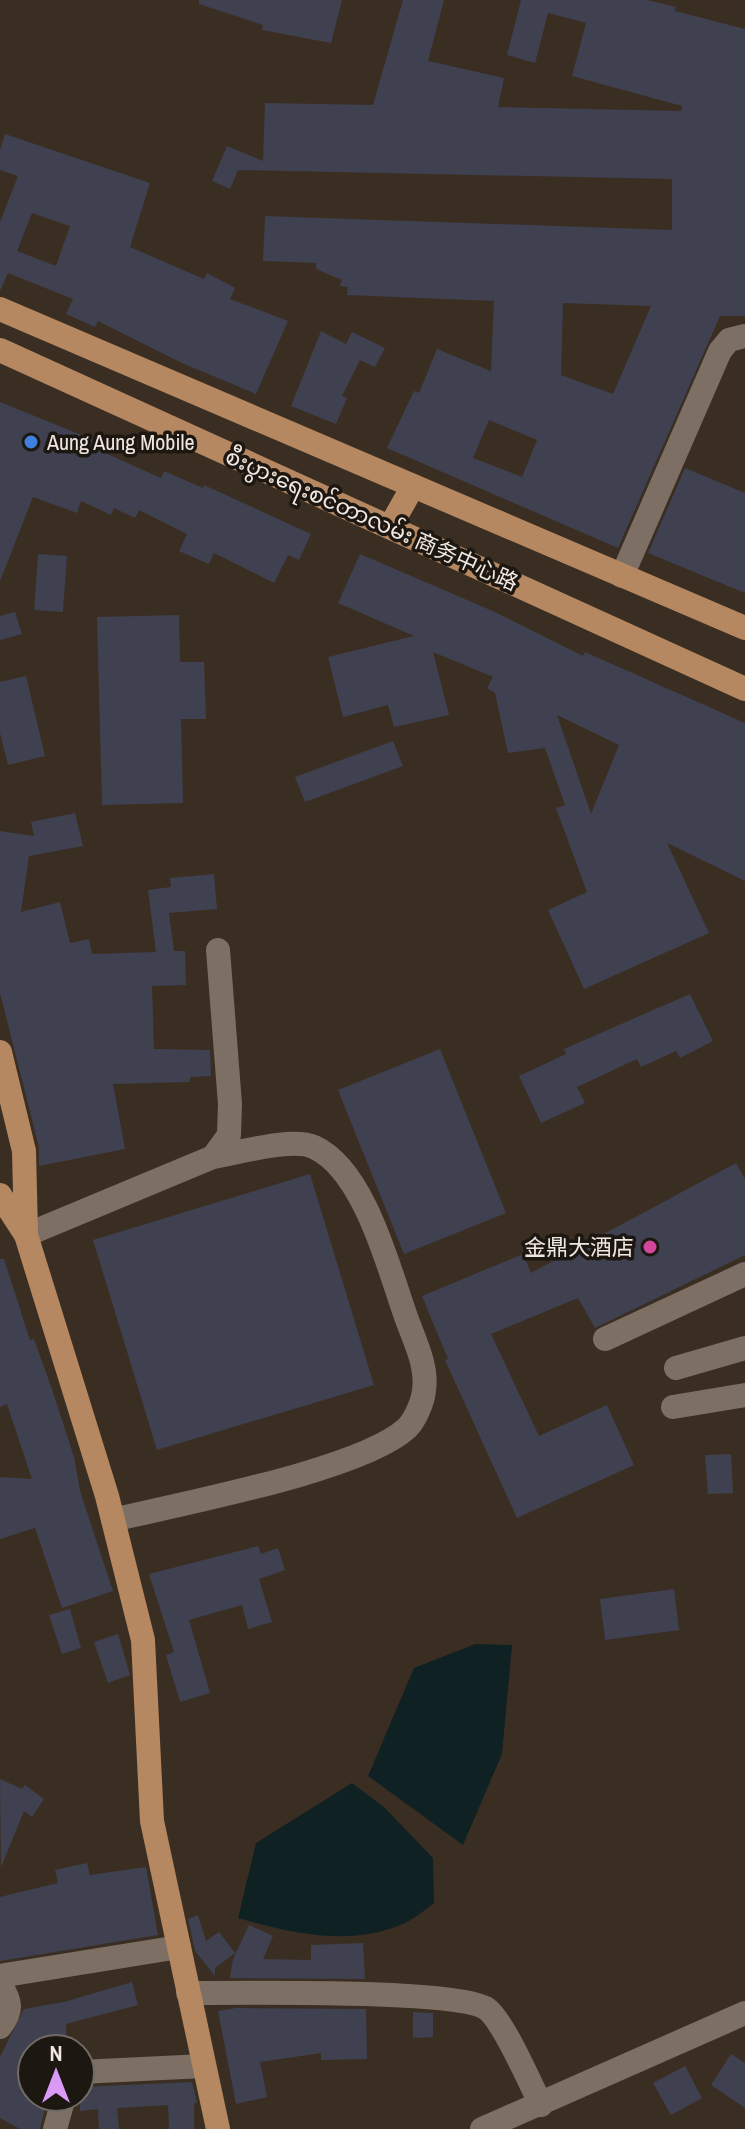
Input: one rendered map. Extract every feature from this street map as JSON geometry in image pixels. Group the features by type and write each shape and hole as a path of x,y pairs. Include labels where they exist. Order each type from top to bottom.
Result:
{"main road":[{"name":"စီးပွားရေးစင်တာလမ်း 商务中心路","path":"0,309 745,628"},
{"name":"စီးပွားရေးစင်တာလမ်း 商务中心路","path":"0,350 745,689"},
{"path":"390,527 413,486"},
{"path":"0,1052 24,1151 26,1235 113,1520 143,1640 152,1821 218,2129"},
{"path":"0,1195 26,1235"}],"street":[{"path":"622,576 720,351 729,340 745,336"},
{"path":"213,1157 229,1135 230,1104 218,950"},
{"path":"26,1235 213,1157 295,1144 312,1146 337,1163 375,1226 422,1363 425,1390 409,1426 389,1442 312,1470 113,1520"},
{"path":"605,1339 745,1274"},
{"path":"676,1368 745,1348"},
{"path":"673,1407 745,1395"},
{"path":"0,1976 179,1947"},
{"path":"0,1984 9,1998 9,2015 0,2027"},
{"path":"188,1993 408,1996 473,2001 490,2011 541,2105"},
{"path":"482,2129 745,2013"},
{"path":"96,2071 204,2066"}],"shaded area":[{"path":"475,1644 512,1645 502,1754 463,1845 368,1776 414,1668"},
{"path":"352,1783 384,1807 433,1858 434,1903 403,1924 362,1935 300,1933 238,1918 256,1843"}],"building":[{"path":"199,0 342,0 331,43 262,30 263,25 199,4"},
{"path":"403,0 444,0 428,61 504,78 498,107 681,111 682,106 572,76 586,23 548,13 535,63 507,55 521,0 647,0 676,7 675,11 745,29 745,316 720,316 618,548 387,448 414,391 419,393 437,349 491,371 494,301 347,295 348,287 340,286 342,280 316,269 316,263 263,261 265,216 672,230 672,179 238,170 230,189 212,181 227,146 263,161 265,103 373,105","holes":["563,303 651,306 613,394 561,375","489,420 537,440 522,477 473,458"]},
{"path":"5,134 150,183 130,247 204,279 207,273 235,288 230,299 288,321 256,394 182,363 98,321 95,327 66,314 73,299 8,273 0,291 0,222 18,176 0,170 0,150","holes":["32,213 70,226 56,266 17,251"]},
{"path":"321,331 346,344 352,332 385,348 375,367 360,360 342,396 347,398 336,424 291,406"},
{"path":"0,402 106,445 103,452 161,478 164,471 203,488 204,485 311,534 299,560 288,555 274,583 214,553 209,564 179,551 187,534 139,510 135,518 114,508 111,515 81,501 77,513 33,497 0,581"},
{"path":"685,468 745,493 745,593 648,553"},
{"path":"38,554 67,556 63,612 34,610"},
{"path":"360,554 495,612 583,656 585,652 745,723 745,881 667,843 709,933 584,989 548,910 587,892 556,808 565,805 545,748 508,753 495,693 487,688 493,677 433,652 449,715 394,727 388,705 343,717 328,657 414,636 338,603","holes":["557,715 619,745 591,814"]},
{"path":"15,612 22,634 0,640 0,616"},
{"path":"179,615 180,662 204,662 206,719 181,719 183,803 102,805 97,617"},
{"path":"26,676 45,756 8,765 0,733 0,682"},
{"path":"393,741 403,766 305,802 295,777"},
{"path":"75,813 83,846 29,856 21,912 60,902 70,943 89,939 92,954 156,952 148,890 171,887 170,878 214,874 217,909 169,913 174,951 185,951 186,985 152,986 154,1049 210,1050 211,1076 190,1077 190,1082 113,1084 125,1149 39,1166 39,1147 0,993 0,831 34,836 31,822"},
{"path":"690,994 713,1041 680,1058 676,1051 641,1067 637,1059 577,1087 585,1103 541,1123 519,1076 566,1054 564,1049"},
{"path":"440,1049 506,1213 404,1254 338,1090"},
{"path":"736,1163 745,1179 745,1255 595,1328 578,1298 491,1334 539,1436 607,1405 634,1465 517,1518 445,1360 448,1359 422,1296 523,1254 531,1273"},
{"path":"310,1174 374,1385 157,1450 93,1240"},
{"path":"0,1259 4,1259 30,1340 34,1339 54,1395 74,1457 80,1491 113,1591 62,1608 35,1528 0,1539 0,1477 32,1479 7,1404 0,1407"},
{"path":"731,1454 733,1493 708,1494 705,1455"},
{"path":"258,1546 261,1554 278,1548 285,1570 259,1579 272,1622 248,1629 242,1605 189,1620 210,1693 180,1702 166,1655 174,1652 149,1574"},
{"path":"674,1589 679,1630 605,1640 600,1599"},
{"path":"70,1609 81,1648 62,1654 49,1615"},
{"path":"118,1634 130,1675 108,1683 94,1642"},
{"path":"0,1779 22,1789 25,1785 44,1799 32,1817 24,1811 1,1867"},
{"path":"87,1863 90,1875 146,1867 158,1935 0,1961 0,1897 58,1883 55,1870"},
{"path":"198,1915 206,1941 219,1932 235,1953 215,1968 215,1976 195,1951 188,1919"},
{"path":"249,1925 273,1936 263,1959 311,1960 311,1945 363,1943 365,1979 230,1978 233,1959"},
{"path":"132,1982 138,2005 66,2024 66,2033 16,2033 16,2113 44,2113 40,2129 20,2129 0,2118 0,2057 24,2009 64,2002"},
{"path":"236,2008 366,2009 367,2059 321,2060 321,2053 260,2062 267,2097 236,2104 218,2011"},
{"path":"413,2012 433,2013 433,2037 413,2038"},
{"path":"731,2054 745,2063 745,2108 711,2085"},
{"path":"685,2066 702,2098 671,2115 653,2083"},
{"path":"192,2082 197,2103 194,2103 194,2129 169,2129 168,2105 117,2108 119,2129 99,2129 96,2086"}],"place":[{"name":"Aung Aung Mobile","path":"31,442"},
{"name":"金鼎大酒店","path":"650,1247"}]}
